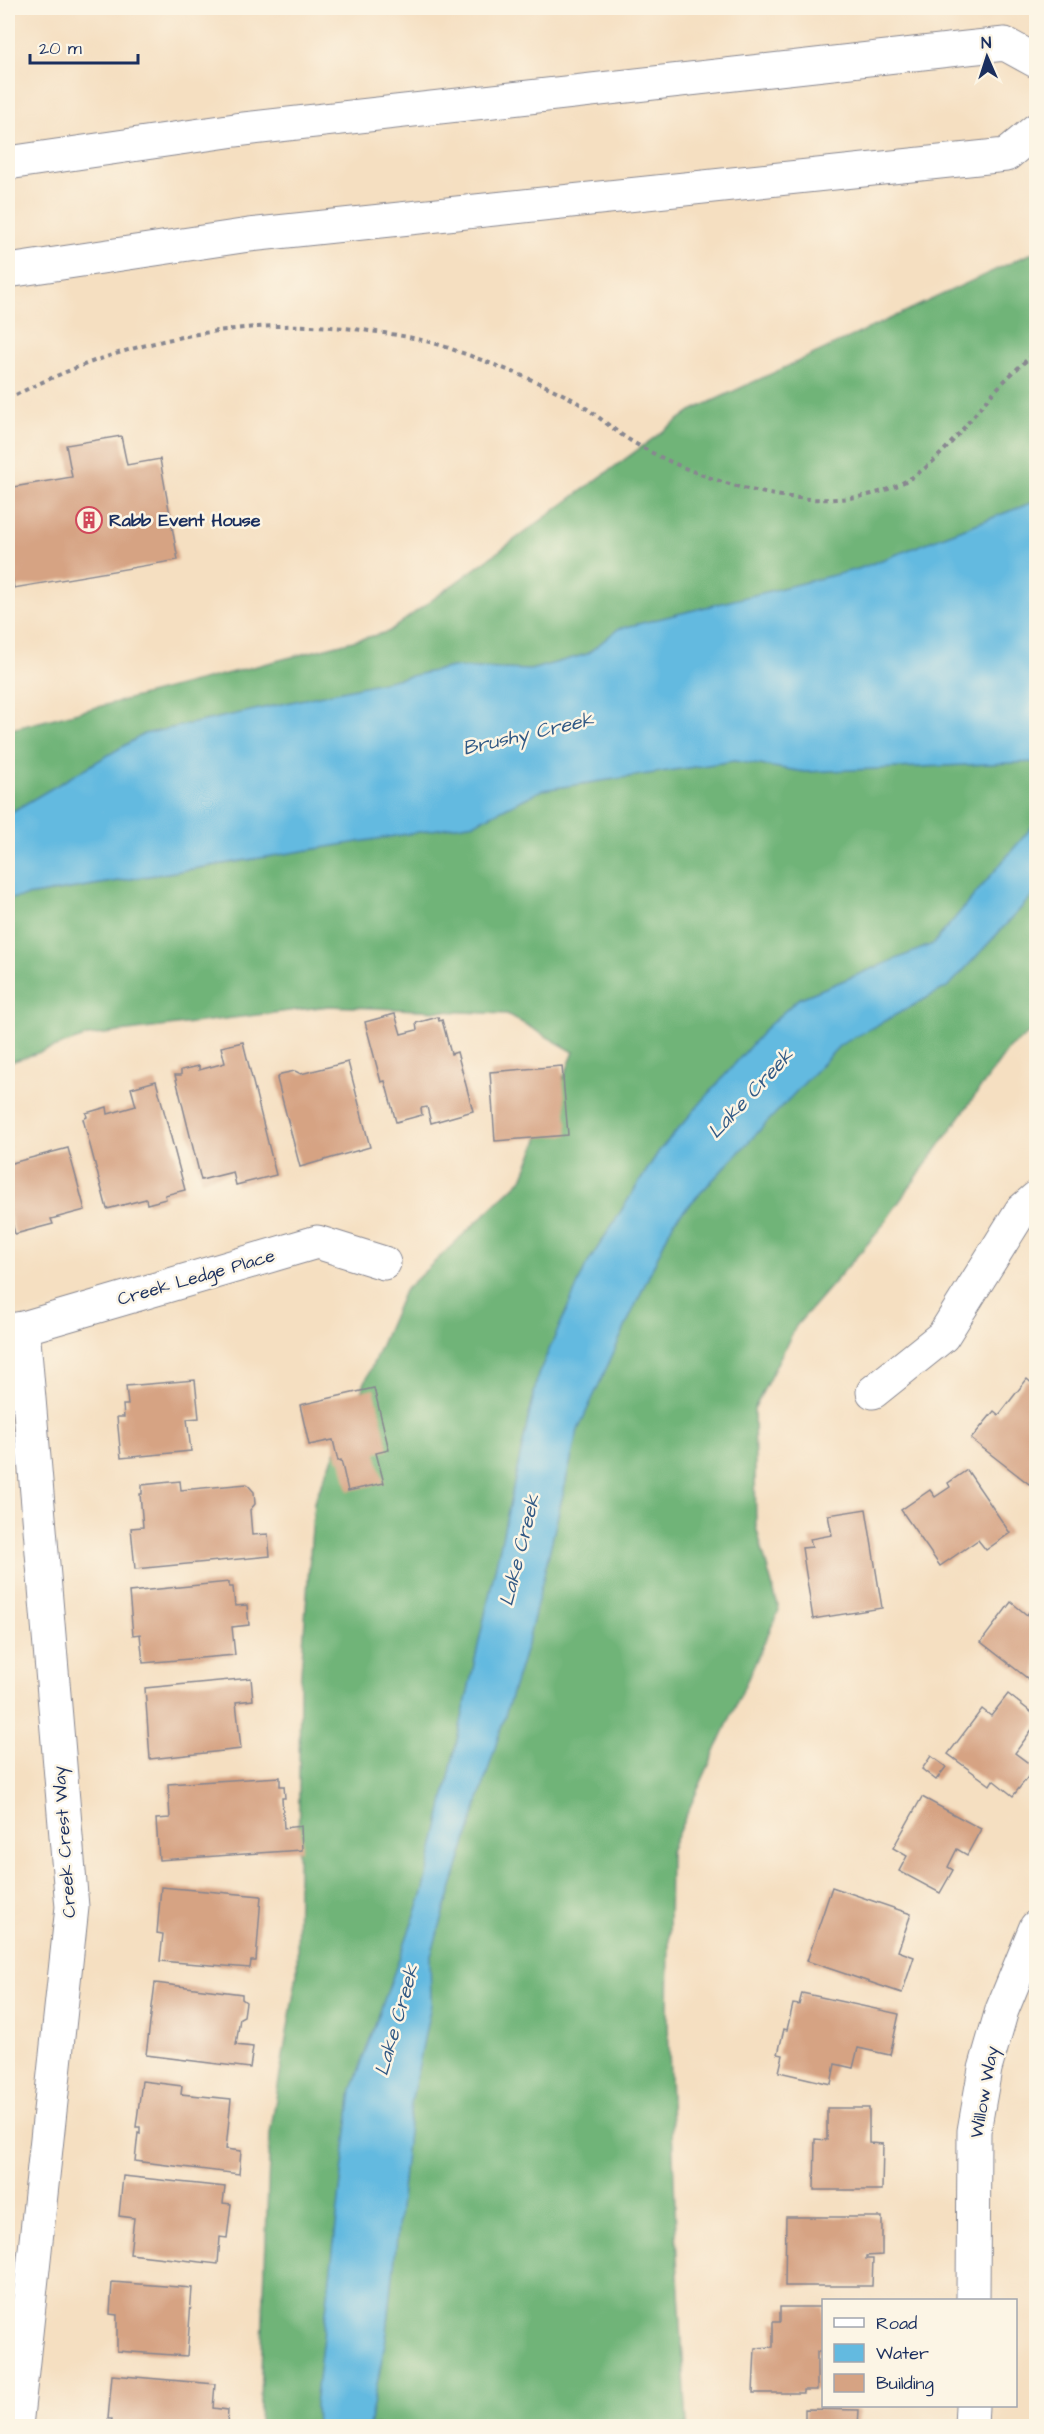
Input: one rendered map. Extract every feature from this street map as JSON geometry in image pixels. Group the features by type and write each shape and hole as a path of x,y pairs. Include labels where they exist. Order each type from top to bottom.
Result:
{"street":[{"path":"8,163 235,130 1005,44 1036,60"},
{"path":"8,271 249,235 1006,155 1036,130"},
{"path":"873,1392 943,1336 1021,1211 1036,1198"},
{"name":"Creek Ledge Place","path":"15,1329 317,1242 384,1263"},
{"name":"Creek Crest Way","path":"15,1329 72,1907 16,2427"},
{"name":"Willow Way","path":"973,2299 974,2131 985,2069 1002,2010 1036,1927"},
{"path":"971,2427 972,2407"}],"path":[{"path":"8,399 62,373 96,360 166,339 236,327 325,326 365,330 409,337 448,348 571,398 631,441 708,476 772,495 828,500 878,493 922,472 939,458 999,386 1036,352"}],"green space":[{"path":"1036,251 1036,1028 1009,1048 876,1234 796,1326 754,1409 756,1527 779,1610 670,1851 668,2023 677,2258 687,2426 259,2426 270,2134 297,1974 300,1685 314,1502 404,1291 522,1179 574,1052 507,1014 329,1006 88,1036 8,1063 8,730 388,632 691,411"}],"water":[{"name":"Brushy Creek","path":"1036,501 1036,762 805,772 734,761 542,790 475,823 8,899 8,814 144,734 452,667 530,670 587,654 618,629 858,569"},
{"name":"Lake Creek","path":"1036,822 1036,892 949,986 840,1045 674,1221 578,1430 529,1638 430,1958 431,2004 411,2104 387,2333 369,2426 316,2426 315,2405 352,2089 424,1890 538,1375 586,1266 659,1151 766,1028 798,999 933,944"}],"building":[{"name":"Rabb Event House","path":"121,436 127,465 160,459 178,560 14,588 8,551 8,488 72,477 66,445"},
{"path":"395,1014 401,1034 417,1030 416,1023 438,1017 439,1021 442,1020 451,1054 457,1052 473,1111 431,1123 427,1107 421,1108 422,1115 396,1122 385,1081 381,1082 365,1022"},
{"path":"243,1042 276,1175 236,1185 233,1172 201,1180 175,1075 181,1075 181,1070 199,1066 199,1070 225,1063 221,1047"},
{"path":"348,1062 370,1147 300,1167 277,1079 281,1074 295,1071 301,1074"},
{"path":"562,1066 568,1135 495,1141 490,1072"},
{"path":"156,1081 185,1190 165,1195 166,1199 147,1204 146,1199 107,1209 83,1119 87,1117 86,1113 107,1107 108,1114 136,1106 131,1088"},
{"path":"68,1148 85,1210 51,1219 53,1224 15,1234 8,1208 8,1164"},
{"path":"1027,1379 1036,1387 1036,1475 1029,1484 971,1439 994,1411 999,1415"},
{"path":"195,1380 199,1418 187,1419 191,1451 121,1458 117,1417 124,1417 123,1405 128,1405 126,1386"},
{"path":"374,1388 389,1450 376,1453 384,1483 348,1491 341,1460 338,1461 333,1440 309,1445 300,1405"},
{"path":"967,1470 1010,1533 986,1550 978,1540 940,1566 901,1510 930,1490 935,1497 950,1487 948,1483"},
{"path":"180,1481 181,1490 247,1484 254,1492 255,1504 250,1510 252,1535 268,1534 270,1556 135,1569 131,1528 143,1527 140,1494 142,1494 142,1485"},
{"path":"866,1509 882,1608 813,1619 802,1548 812,1547 810,1539 832,1535 828,1515"},
{"path":"229,1582 229,1587 233,1587 235,1606 247,1605 249,1625 232,1627 235,1655 143,1663 140,1634 133,1635 129,1592"},
{"path":"1011,1602 1027,1615 1036,1602 1036,1685 981,1642"},
{"path":"251,1678 253,1700 236,1702 241,1749 150,1759 145,1688"},
{"path":"1008,1694 1036,1716 1036,1724 1015,1753 1035,1768 1013,1796 993,1780 990,1785 948,1754 982,1709 991,1716"},
{"path":"931,1756 946,1767 936,1780 922,1769"},
{"path":"280,1777 280,1786 284,1786 285,1798 282,1798 284,1828 301,1826 302,1850 159,1860 156,1819 170,1818 168,1784"},
{"path":"922,1797 981,1829 967,1855 957,1849 948,1867 953,1870 940,1893 899,1871 907,1856 893,1848"},
{"path":"161,1887 261,1896 256,1961 251,1961 250,1968 160,1961 163,1934 157,1933"},
{"path":"832,1887 911,1914 898,1951 914,1957 902,1993 807,1961"},
{"path":"155,1983 242,1994 242,1999 246,2002 244,2016 240,2018 236,2045 253,2047 250,2068 146,2055"},
{"path":"802,1993 899,2014 890,2055 858,2048 853,2068 835,2064 831,2084 779,2072 783,2055 778,2054 784,2029 787,2030 793,2004 799,2005"},
{"path":"142,2081 182,2086 181,2094 231,2099 226,2149 241,2151 239,2174 135,2161 138,2133 140,2134 140,2127 136,2127"},
{"path":"827,2108 869,2108 869,2143 883,2144 882,2190 814,2190 815,2139 827,2140"},
{"path":"123,2176 225,2187 223,2203 231,2204 227,2238 220,2237 218,2264 130,2254 134,2218 119,2216"},
{"path":"786,2217 882,2217 882,2255 866,2256 866,2259 873,2259 872,2286 785,2286"},
{"path":"112,2282 192,2288 187,2356 117,2351 117,2315 110,2314"},
{"path":"780,2307 822,2307 822,2352 817,2352 817,2390 803,2390 803,2393 753,2393 755,2348 773,2347 773,2322 780,2322"},
{"path":"112,2375 215,2384 213,2408 228,2410 227,2426 111,2426 112,2419 108,2419"},
{"path":"805,2409 859,2410 858,2426 805,2426"}],"place":[{"name":"Rabb Event House","path":"89,520"}]}
